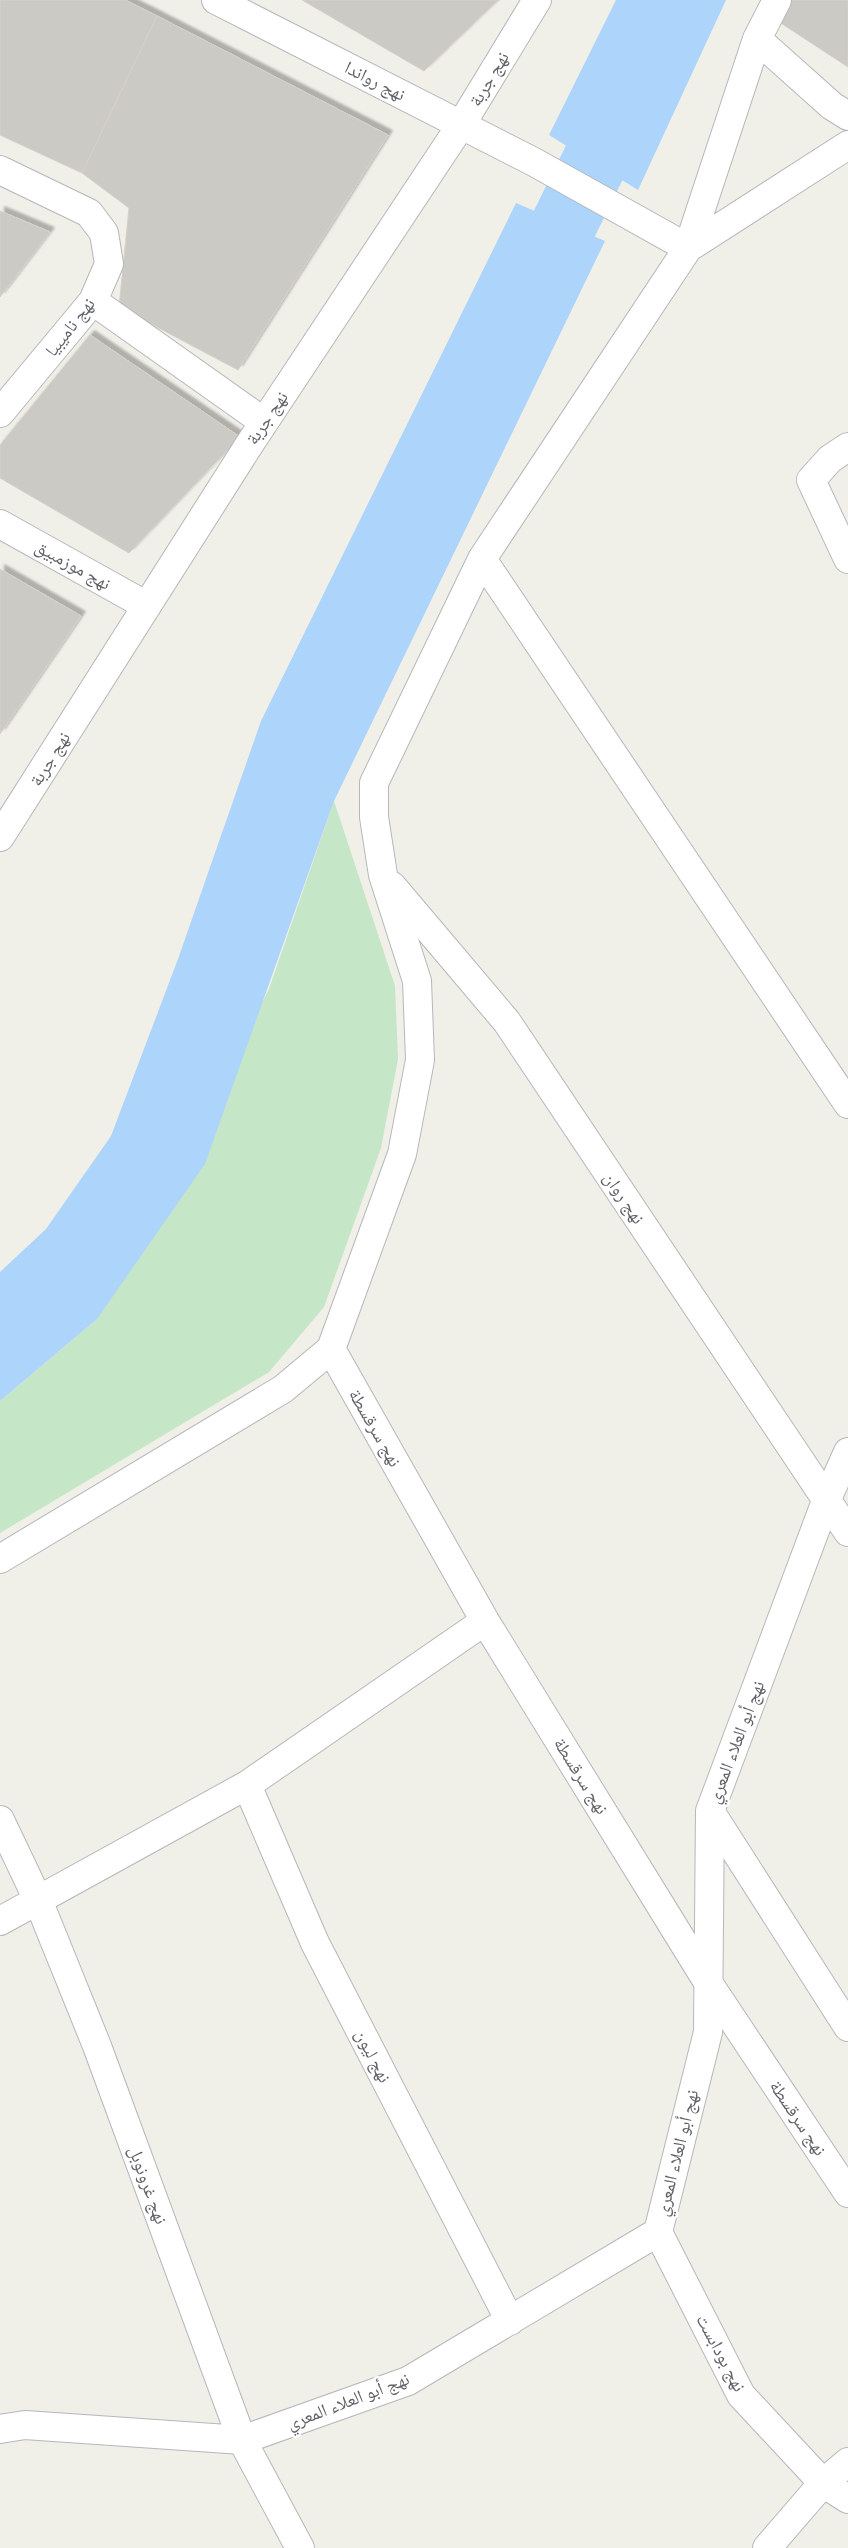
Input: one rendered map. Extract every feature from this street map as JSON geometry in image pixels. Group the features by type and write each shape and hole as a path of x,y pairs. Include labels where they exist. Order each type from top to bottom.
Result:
{"street":[{"name":"نهج رواندا","path":"216,0 534,162 688,248"},
{"name":"نهج جربة","path":"0,837 264,422 461,125 537,0"},
{"path":"0,1559 284,1390 331,1349 402,1154 420,1060 417,981 384,875 374,817 374,783 482,559 688,248 757,39 777,0"},
{"path":"757,39 832,106 848,116"},
{"path":"688,248 848,145"},
{"name":"نهج ناميبيا","path":"0,170 89,213 104,233 109,264 93,301 0,413"},
{"path":"93,301 264,422"},
{"path":"839,453 811,480 848,559"},
{"name":"نهج موزمبيق","path":"0,524 147,606"},
{"path":"482,559 848,1104"},
{"name":"نهج روان","path":"384,875 507,1022 826,1502 848,1532"},
{"name":"نهج سرقسطة","path":"331,1349 485,1621 709,1984 848,2193"},
{"name":"نهج أبو العلاء المعري","path":"0,2429 25,2425 242,2440 408,2380 658,2232 708,2032 710,1811 826,1502 848,1452"},
{"path":"0,1921 247,1785 485,1621"},
{"name":"نهج ليون","path":"247,1785 315,1943 510,2321"},
{"path":"710,1811 848,2027"},
{"name":"نهج غرونوبل","path":"0,1820 38,1900 100,2055 242,2440 300,2548"},
{"name":"نهج بودابست","path":"658,2232 741,2395 823,2483 848,2499"},
{"path":"767,2548 823,2483 848,2462"}],"green space":[{"path":"334,801 395,986 398,1059 381,1148 324,1307 269,1372 0,1533 0,1401 97,1319 269,989"}],"water":[{"path":"616,0 726,0 638,190 549,135"},
{"path":"516,203 605,241 334,801 205,1164 97,1319 0,1401 0,1272 46,1229 111,1136 178,959 261,721"}],"building":[{"path":"0,0 125,0 157,16 82,173 0,135"},
{"path":"302,0 498,0 424,71"},
{"path":"780,0 848,0 848,67 770,16"},
{"path":"157,16 388,135 238,370 119,307 129,208 82,173"},
{"path":"0,211 50,232 0,297"},
{"path":"90,335 240,437 129,553 0,478 0,445"},
{"path":"0,569 81,616 0,734"}],"waterway":[{"path":"524,306 674,0"}]}
